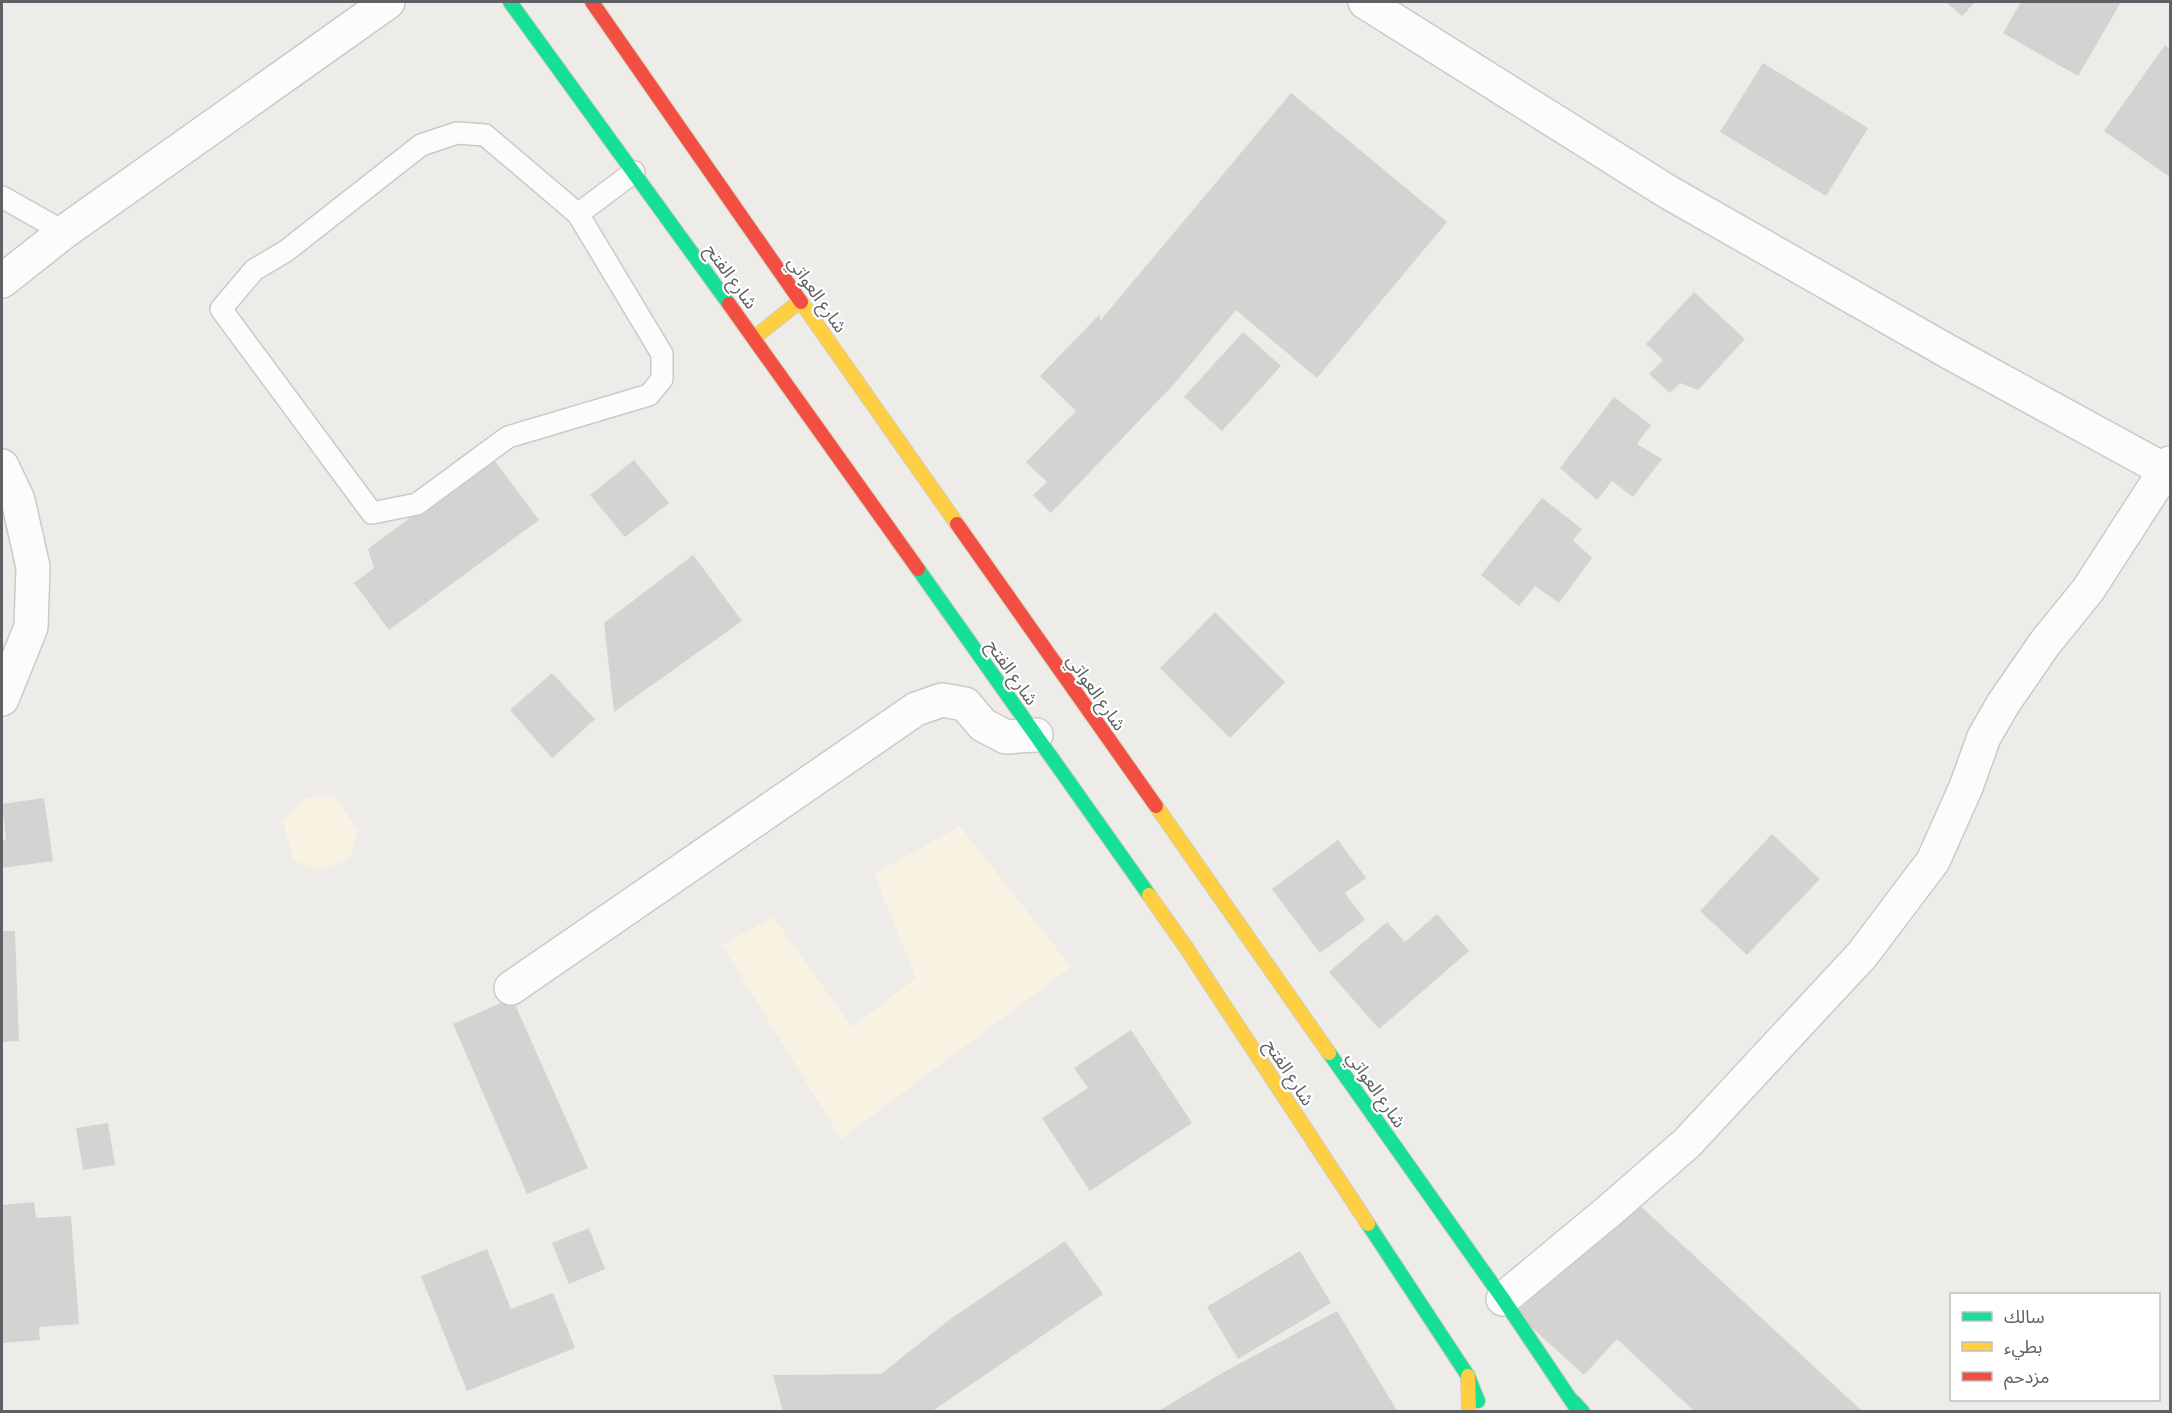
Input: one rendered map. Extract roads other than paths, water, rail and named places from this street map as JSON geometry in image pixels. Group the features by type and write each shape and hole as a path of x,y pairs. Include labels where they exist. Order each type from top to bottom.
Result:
{"main road":[{"name":"شارع الفتح","path":"510,2 754,338 1185,946 1468,1376 1481,1412"},
{"name":"شارع العواتي","path":"592,2 1579,1408"},
{"path":"754,338 800,301"},
{"path":"1468,1376 1469,1412"}],"street":[{"path":"2,281 64,232 388,2"},
{"path":"1365,2 1668,192 1948,352 2169,469 2088,590 2045,643 2003,704 1984,737 1966,787 1933,861 1862,955 1687,1143 1503,1299"},
{"path":"2,466 18,500 33,567 31,627 2,699"},
{"path":"511,988 916,709 942,700 965,704 984,724 1006,737 1036,735"}],"lane":[{"path":"457,133 485,135 578,214 662,354 662,379 649,395 508,437 417,504 372,513 221,309 254,270 286,251 421,145 457,133"},
{"path":"578,214 634,172"},
{"path":"2,197 64,232"}]}
